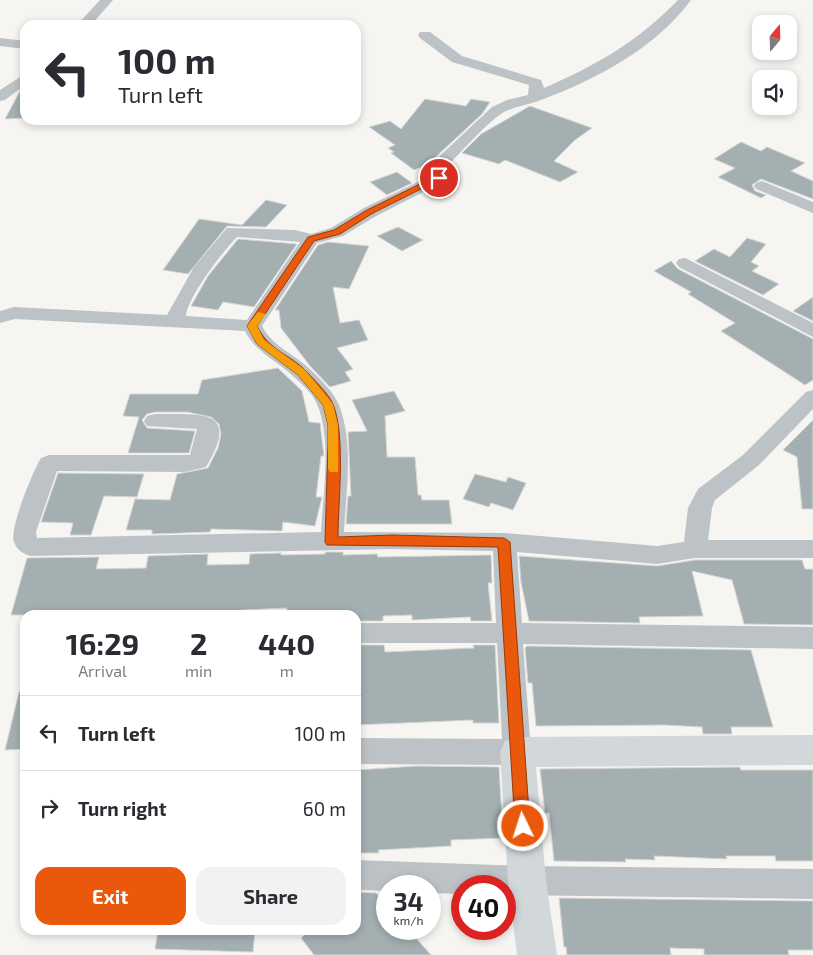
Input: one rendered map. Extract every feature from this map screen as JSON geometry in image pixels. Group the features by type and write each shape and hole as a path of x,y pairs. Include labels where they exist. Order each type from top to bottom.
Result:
{"street":[{"path":"89,20 108,0"},
{"path":"179,321 176,314 182,302 203,269 233,232 295,235 311,239 337,232 370,212 439,178 436,169 497,110 512,103 534,98 584,76 634,47 657,29 685,0"},
{"path":"425,36 457,59 519,76 536,83 538,91 534,98"},
{"path":"0,42 20,44"},
{"path":"1,95 20,82"},
{"path":"762,186 813,208"},
{"path":"252,326 311,239"},
{"path":"685,263 813,331"},
{"path":"0,317 14,313 252,326"},
{"path":"252,326 260,342 302,373 328,404 333,425 334,443 332,542"},
{"path":"695,550 700,508 706,495 751,460 813,397"},
{"path":"155,421 195,420 208,425 203,453 198,462 184,464 49,463 24,532 25,541 31,546 393,540 504,542 657,554 695,550 813,549"},
{"path":"504,542 508,632 527,881 537,955"},
{"path":"361,633 508,632 813,638"},
{"path":"361,751 813,750"},
{"path":"361,875 527,881 813,884"}],"building":[{"path":"20,91 20,118 5,119"},
{"path":"425,99 466,106 471,99 490,102 482,114 427,165 414,170 391,153 394,152 388,148 395,145 369,127 390,121 401,129"},
{"path":"530,106 592,128 575,140 554,161 578,172 560,182 505,160 499,164 462,153 481,134"},
{"path":"741,142 761,151 767,147 805,163 791,171 813,181 813,199 761,179 752,185 755,191 766,195 761,198 718,177 735,168 714,159"},
{"path":"397,172 412,183 387,195 370,182"},
{"path":"266,200 287,205 266,227 227,226 188,274 163,270 199,219 242,225"},
{"path":"398,227 423,240 402,251 377,236"},
{"path":"747,238 766,244 751,262 759,266 752,271 779,284 763,295 695,261 714,249 730,257"},
{"path":"238,239 297,244 254,307 223,302 218,310 191,306 208,276"},
{"path":"328,242 369,246 349,289 333,287 340,323 359,320 368,340 337,348 353,369 345,372 351,381 330,387 310,366 281,328 279,310 275,310 318,245"},
{"path":"671,261 678,269 813,339 813,380 805,385 721,331 735,323 688,294 691,292 654,271"},
{"path":"813,297 813,321 793,311"},
{"path":"278,368 302,391 309,422 320,423 324,456 321,456 316,497 322,497 315,526 283,522 282,531 211,529 210,532 152,534 152,530 126,530 135,499 170,500 177,474 208,468 218,448 221,434 219,424 211,417 187,412 155,412 147,414 142,420 147,428 195,431 189,453 128,453 139,417 123,416 130,394 198,394 202,380"},
{"path":"394,391 405,411 385,416 387,457 415,457 418,495 421,495 422,500 449,500 452,524 346,524 348,496 351,496 348,432 367,431 352,400"},
{"path":"813,420 813,509 802,509 797,457 783,450"},
{"path":"58,473 144,474 137,497 104,496 91,535 70,535 73,523 41,522"},
{"path":"475,474 506,482 508,477 526,483 513,510 491,503 489,507 463,499"},
{"path":"325,552 343,552 343,555 377,554 378,557 491,555 492,583 488,583 492,621 471,621 470,617 412,620 412,615 383,616 383,621 361,621 361,610 287,610 287,608 242,610 20,610 20,615 11,615 27,558 99,557 96,569 146,568 148,556 208,554 207,565 249,564 250,554 325,554"},
{"path":"519,556 657,566 695,560 802,560 805,569 813,569 813,625 744,624 732,580 692,571 703,616 639,617 640,623 529,621 521,582"},
{"path":"361,645 384,645 385,652 474,648 473,645 495,645 499,723 473,723 473,720 361,725"},
{"path":"527,646 751,650 773,727 731,727 732,734 703,734 702,727 665,725 536,726 532,683 528,683 525,648"},
{"path":"19,692 20,692 20,749 5,750"},
{"path":"417,766 499,767 503,838 451,840 451,846 378,850 379,853 361,853 361,770"},
{"path":"740,767 741,770 813,770 813,861 776,861 775,856 726,856 727,859 654,856 655,860 625,859 626,862 554,861 549,813 545,813 540,769"},
{"path":"361,892 376,893 376,940 418,940 431,955 314,955 301,938 304,935 361,935"},
{"path":"559,898 813,901 813,950 788,950 789,955 704,955 704,949 670,948 671,955 567,955 566,947 564,947"},
{"path":"157,935 255,935 253,952 155,949"}],"slow traffic":[{"path":"261,314 252,326 260,342 302,373 328,404 333,425 334,469"}],"route":[{"path":"439,178 370,212 337,232 322,238 311,239 296,264 252,326 260,342 302,373 328,404 333,425 334,443 332,542 393,540 504,542 508,632 523,826"}]}
